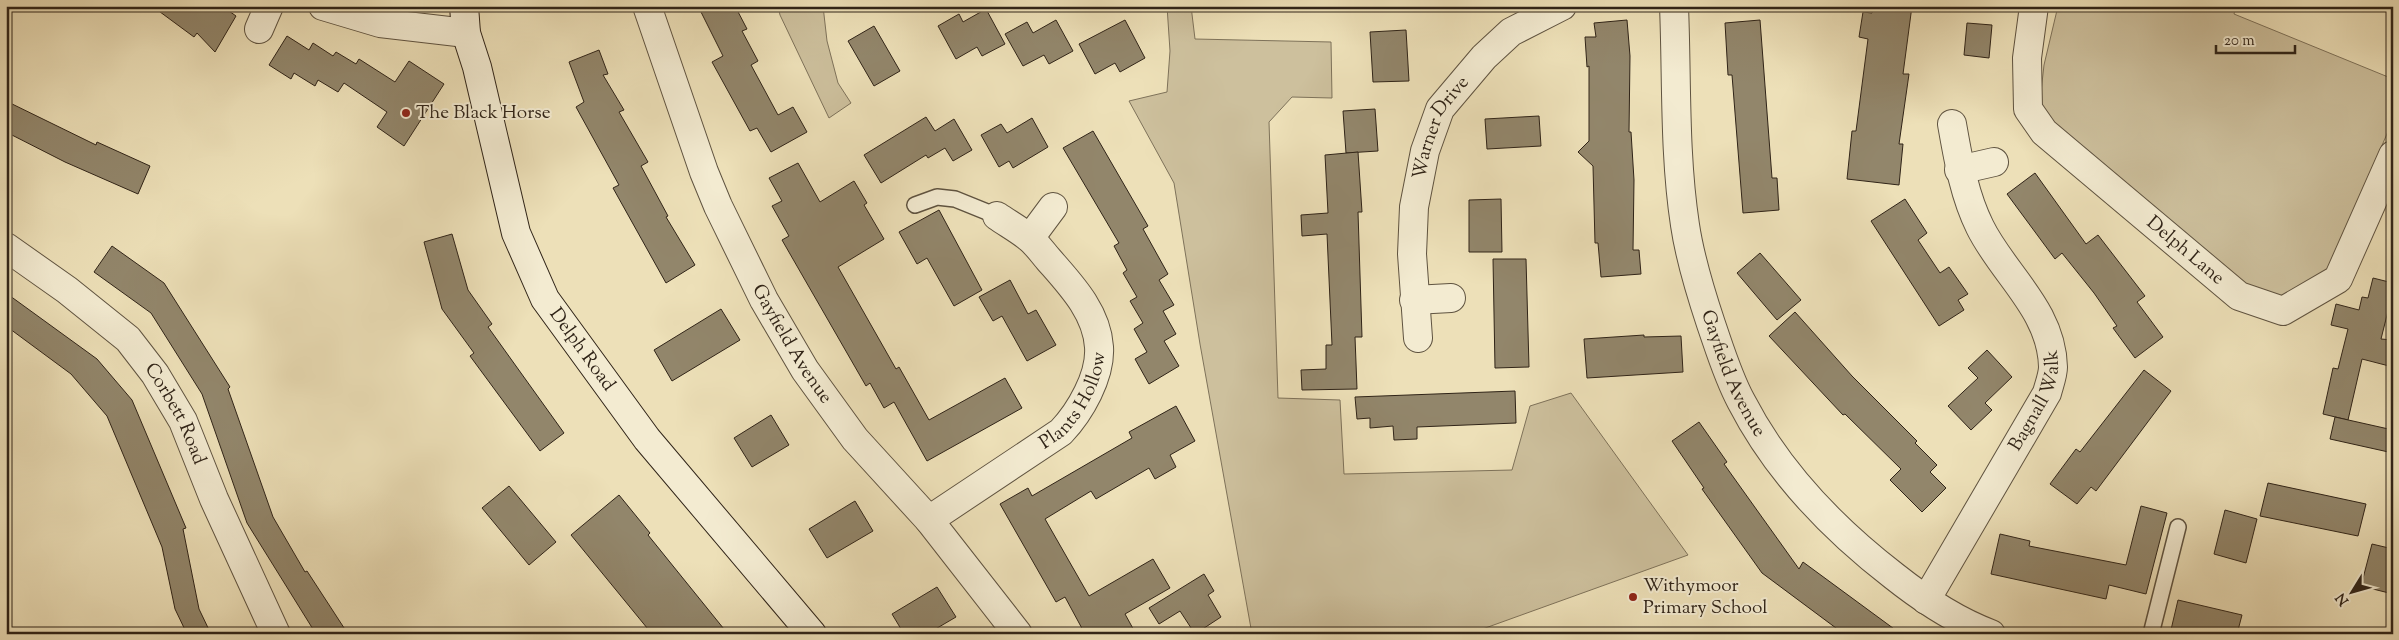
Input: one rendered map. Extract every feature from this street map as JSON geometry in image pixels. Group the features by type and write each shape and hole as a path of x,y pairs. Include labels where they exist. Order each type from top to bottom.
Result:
{"street":[{"path":"323,6 380,23 466,33"},
{"name":"Delph Road","path":"464,6 466,33 477,67 516,233 545,299 647,439 812,634"},
{"name":"Gayfield Avenue","path":"646,6 704,172 764,300 805,370 854,439 929,520 1018,634"},
{"name":"Warner Drive","path":"1418,338 1412,254 1414,207 1425,151 1440,109 1484,57 1510,32 1562,6"},
{"name":"Gayfield Avenue","path":"1674,6 1680,176 1685,225 1694,270 1704,303 1741,401 1779,460 1812,502 1856,547 1926,600 1991,634"},
{"name":"Delph Lane","path":"2034,6 2027,58 2028,109 2044,132 2239,296 2283,311 2338,279 2393,155"},
{"name":"Bagnall Walk","path":"1926,600 2048,393 2053,368 2048,336 2038,313 1980,227 1959,170 1952,124"},
{"path":"1959,170 1994,162"},
{"path":"1030,238 1053,207"},
{"name":"Plants Hollow","path":"929,520 1061,432 1073,419 1092,384 1100,348 1094,325 1078,293 1030,238 997,216"},
{"name":"Corbett Road","path":"6,247 68,290 128,339 154,374 183,421 214,499 276,634"},
{"path":"1414,300 1450,298"}],"lane":[{"path":"915,205 936,197 955,199 997,216"},
{"path":"2151,634 2178,527"}],"shaded area":[{"path":"778,6 823,6 827,41 838,83 851,103 829,118 780,15"},
{"path":"1167,6 1191,6 1195,39 1331,42 1332,98 1292,97 1269,122 1278,398 1340,400 1344,474 1512,470 1530,406 1571,393 1688,555 1477,631 1474,634 1252,634 1200,344 1174,183 1129,101 1167,92 1170,51"},
{"path":"2058,6 2236,6 2234,14 2393,79 2393,120 2325,277 2283,302 2247,286 2039,110 2044,65"}],"building":[{"path":"152,6 222,6 236,16 215,52 197,33 194,37"},
{"path":"698,6 735,6 747,29 742,31 758,61 751,65 778,115 793,107 807,132 771,152 757,128 750,131 712,62 723,56"},
{"path":"1873,6 1912,6 1903,74 1909,74 1899,144 1903,144 1899,185 1847,179 1852,131 1856,131 1868,39 1859,37 1863,12 1872,13"},
{"path":"986,9 1005,44 982,56 977,47 956,59 938,26 959,14 963,22"},
{"path":"1056,20 1073,51 1049,64 1044,55 1023,66 1005,34 1027,22 1033,33"},
{"path":"1125,20 1145,58 1120,72 1115,63 1095,74 1079,44"},
{"path":"1627,20 1630,56 1629,132 1631,132 1634,180 1633,250 1639,250 1641,274 1601,277 1598,243 1595,243 1593,166 1578,152 1589,141 1589,66 1587,67 1585,37 1596,37 1594,23"},
{"path":"1760,20 1772,178 1777,178 1779,210 1743,213 1732,75 1728,75 1725,23"},
{"path":"1967,23 1992,25 1989,58 1964,55"},
{"path":"874,26 900,71 874,86 848,41"},
{"path":"1406,30 1409,81 1373,82 1370,32"},
{"path":"287,36 309,50 313,43 333,56 336,52 356,64 359,59 395,82 409,61 444,84 404,146 377,127 387,112 344,83 338,92 318,80 315,86 294,73 291,79 269,65"},
{"path":"599,50 608,74 603,75 624,110 619,112 648,162 641,166 668,216 666,217 695,265 666,283 613,188 619,185 576,107 584,102 569,62"},
{"path":"6,101 96,145 97,142 150,166 138,194 65,162 6,132"},
{"path":"1375,109 1378,151 1346,153 1343,111"},
{"path":"1539,116 1541,146 1487,149 1485,119"},
{"path":"926,117 935,131 954,119 972,150 953,161 945,148 928,158 926,155 881,183 864,155"},
{"path":"1032,118 1048,147 1013,168 1009,161 999,167 981,135 1001,124 1007,133"},
{"path":"1093,131 1148,226 1143,229 1168,274 1159,280 1174,305 1163,311 1176,334 1164,341 1179,366 1149,384 1135,359 1147,352 1134,329 1143,323 1130,301 1137,297 1123,273 1127,270 1114,246 1119,243 1063,148"},
{"path":"1358,152 1362,212 1358,212 1362,337 1355,337 1357,389 1302,390 1301,370 1326,369 1326,345 1332,345 1327,234 1302,236 1301,215 1328,213 1325,155"},
{"path":"798,163 820,202 854,181 867,203 864,205 884,239 838,267 896,369 899,367 929,420 1005,378 1022,408 927,461 894,402 884,408 870,383 866,386 782,240 789,236 772,206 782,201 769,178"},
{"path":"2035,173 2086,244 2098,235 2145,296 2137,302 2163,337 2135,358 2113,328 2117,326 2094,293 2062,253 2055,259 2007,194"},
{"path":"1501,199 1502,252 1469,252 1469,200"},
{"path":"1905,199 1927,233 1918,240 1940,273 1949,267 1968,294 1958,300 1964,310 1939,326 1871,221"},
{"path":"939,210 982,290 954,306 927,258 917,264 899,232"},
{"path":"452,234 468,290 492,324 488,327 564,433 540,451 470,356 474,353 442,309 424,242"},
{"path":"112,246 164,283 230,387 228,389 273,517 305,572 307,571 348,634 316,634 247,523 202,394 151,313 94,272"},
{"path":"1760,253 1801,300 1777,320 1737,273"},
{"path":"1493,259 1526,259 1529,367 1495,368"},
{"path":"2373,278 2393,283 2393,291 2381,339 2393,340 2393,367 2362,359 2348,420 2323,414 2333,368 2338,369 2348,329 2331,325 2336,304 2359,310 2362,297 2368,298"},
{"path":"1010,280 1028,314 1036,310 1056,345 1027,361 1002,316 993,321 979,297"},
{"path":"6,293 97,359 132,400 186,528 183,529 199,609 211,634 187,634 175,609 162,547 107,416 71,374 6,326"},
{"path":"721,309 740,340 672,381 654,350"},
{"path":"1795,312 1852,376 1917,441 1915,443 1937,465 1930,472 1946,488 1922,512 1890,480 1901,469 1845,414 1843,415 1769,336"},
{"path":"1644,335 1644,337 1681,336 1683,372 1587,378 1584,339"},
{"path":"1987,350 2012,377 1985,403 1992,410 1971,430 1948,406 1978,378 1968,368"},
{"path":"2144,370 2171,391 2096,491 2091,487 2077,504 2050,484 2076,449 2080,452"},
{"path":"1515,391 1516,423 1417,427 1417,439 1394,440 1393,426 1370,428 1370,418 1357,419 1355,397"},
{"path":"1176,406 1195,441 1170,455 1176,467 1155,479 1149,468 1096,499 1091,491 1045,519 1089,596 1153,559 1170,588 1125,614 1136,634 1085,634 1065,597 1056,602 1000,504 1028,488 1032,496 1132,438 1129,432"},
{"path":"771,415 789,445 752,467 734,438"},
{"path":"2335,417 2393,430 2393,453 2330,439"},
{"path":"1699,422 1727,462 1724,464 1799,569 1803,562 1901,634 1844,634 1762,573 1702,489 1704,488 1672,441"},
{"path":"2268,483 2366,504 2358,536 2260,516"},
{"path":"509,486 556,542 529,565 482,508"},
{"path":"619,495 650,533 648,535 728,634 652,634 571,535"},
{"path":"855,501 873,531 827,558 809,529"},
{"path":"2141,506 2167,513 2146,594 2109,585 2106,599 1991,574 2000,534 2030,541 2029,546 2126,565"},
{"path":"2225,510 2257,519 2246,563 2214,554"},
{"path":"2372,544 2393,549 2393,594 2361,586"},
{"path":"1204,574 1214,591 1208,595 1221,617 1195,634 1180,611 1159,624 1149,608"},
{"path":"937,587 956,617 927,634 904,634 892,614"},
{"path":"2178,600 2242,615 2237,634 2170,634"}],"place":[{"name":"The Black Horse","path":"406,113"},
{"name":"Withymoor Primary School","path":"1633,597"}]}
